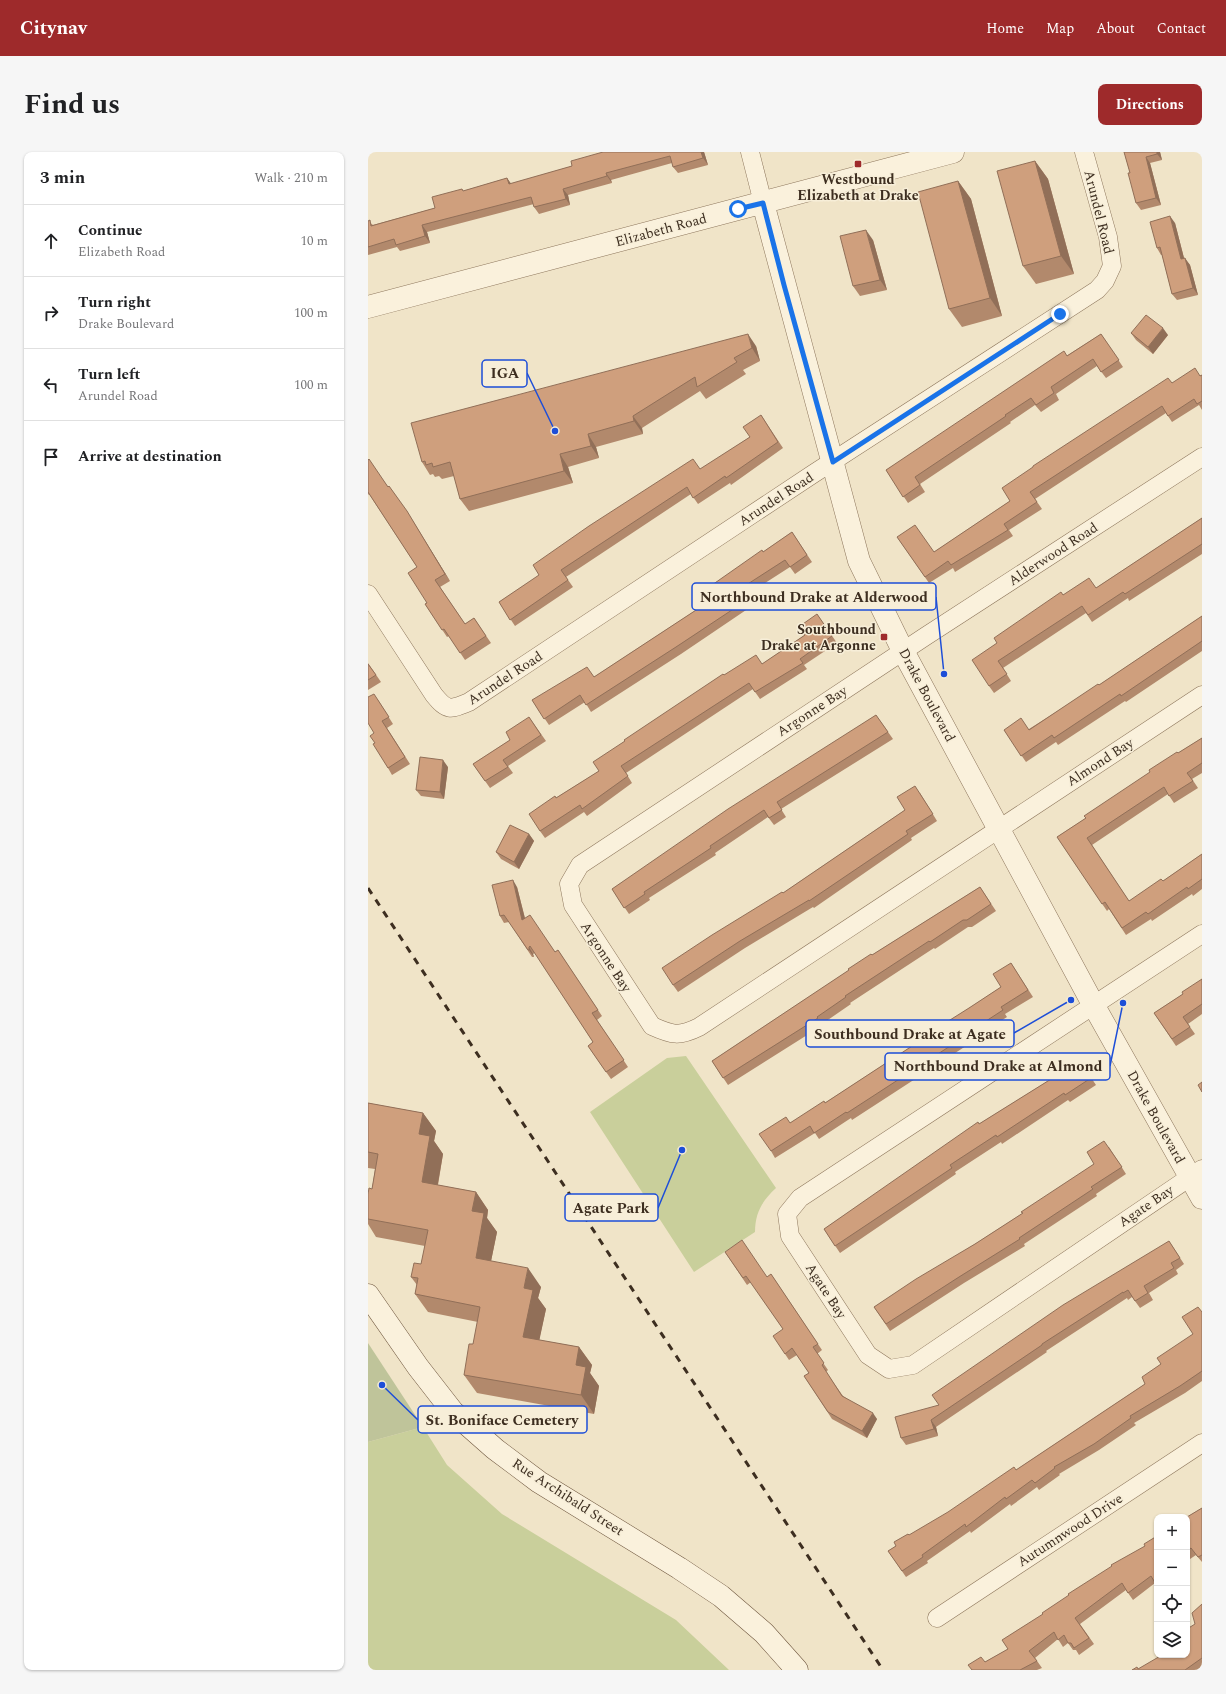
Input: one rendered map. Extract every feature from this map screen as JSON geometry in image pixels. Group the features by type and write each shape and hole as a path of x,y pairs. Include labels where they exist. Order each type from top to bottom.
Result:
{"street":[{"name":"Drake Boulevard","path":"750,152 784,285 859,561 903,651 1094,1006 1196,1173 1202,1198"},
{"name":"Elizabeth Road","path":"368,307 953,152"},
{"name":"Arundel Road","path":"368,594 434,696 443,706 455,708 469,702 1097,290 1105,281 1112,266 1108,237 1084,152"},
{"name":"Alderwood Road","path":"903,651 1202,457"},
{"name":"Argonne Bay","path":"903,651 580,865 569,884 573,905 652,1026 669,1034 685,1034 699,1027 999,829"},
{"name":"Almond Bay","path":"999,829 1202,695"},
{"path":"1094,1006 1202,934"},
{"name":"Agate Bay","path":"1094,1006 800,1198 787,1214 790,1236 868,1355 889,1369 913,1365 1196,1173"},
{"name":"Rue Archibald Street","path":"368,1295 418,1367 454,1412 495,1449 539,1482 679,1568 720,1596 764,1633 797,1670"},
{"name":"Autumnwood Drive","path":"937,1618 1202,1443"}],"green space":[{"path":"686,1056 776,1188 760,1208 756,1219 755,1232 694,1272 590,1112 667,1058"},
{"path":"368,1343 423,1427 368,1442"},
{"path":"423,1427 447,1465 502,1514 676,1620 729,1670 368,1670 368,1442"}],"building":[{"path":"603,152 701,152 703,158 673,167 670,156 606,173 607,176 563,189 566,199 534,207 531,197 422,225 425,236 396,245 394,239 368,247 368,221 370,220 371,226 435,208 432,197 462,189 463,191 507,178 509,184 572,166 571,161"},
{"path":"1124,152 1157,152 1157,154 1146,157 1156,198 1136,203"},
{"path":"1035,161 1061,256 1023,266 997,171"},
{"path":"958,181 990,298 949,309 918,192"},
{"path":"1170,216 1181,259 1185,258 1193,288 1172,294 1160,247 1157,248 1150,222"},
{"path":"866,230 880,280 853,286 840,236"},
{"path":"1146,315 1163,328 1148,347 1131,333"},
{"path":"748,334 752,348 734,358 737,362 697,387 695,377 633,416 634,421 588,434 591,446 560,454 564,471 460,499 450,462 433,467 432,463 426,465 425,461 422,462 411,423"},
{"path":"1101,334 1119,360 1101,372 1093,359 1051,387 1054,393 1036,405 1031,398 915,477 920,485 903,497 886,470 1064,351 1067,356"},
{"path":"1195,368 1200,376 1202,375 1202,401 1197,404 1194,399 1168,416 1162,406 1030,492 1037,502 1004,524 1008,530 951,565 948,561 925,577 897,537 915,525 934,552 1010,501 1002,488 1033,466 1168,378 1172,383"},
{"path":"761,415 778,442 726,478 725,476 693,498 687,487 561,570 568,580 510,620 499,602 539,575 533,565 589,526 693,459 700,469 750,437 743,427"},
{"path":"369,459 407,511 445,574 435,580 465,624 474,618 486,636 460,653 444,629 442,630 425,604 427,603 408,573 417,567 368,492"},
{"path":"1202,518 1202,544 1125,594 1123,592 1088,615 1082,606 998,661 1007,674 989,686 972,660 997,643 994,638 1061,592 1063,595 1089,578 1096,588"},
{"path":"792,532 807,555 790,567 785,560 740,589 747,600 586,705 580,695 544,719 532,700 587,667 594,677 719,595 712,585 762,550 763,552"},
{"path":"817,614 832,636 800,659 803,663 755,692 749,683 621,766 628,776 582,809 580,805 540,831 529,814 555,796 556,798 599,771 593,762 723,674 724,675 756,655 762,664 805,635 800,626"},
{"path":"1202,616 1202,641 1121,696 1120,694 1054,738 1052,735 1021,756 1004,730 1021,718 1029,730"},
{"path":"368,664 376,675 368,680"},
{"path":"374,694 389,717 382,721 405,757 388,768 373,744 375,743 370,736 374,733 368,723 368,697"},
{"path":"876,715 888,732 777,802 782,810 769,818 764,810 710,846 711,848 644,892 645,894 624,908 612,889 728,809"},
{"path":"529,717 541,735 503,760 508,767 485,781 473,764 510,740 506,732"},
{"path":"1202,738 1202,763 1187,773 1193,781 1169,796 1164,787 1087,838 1129,901 1161,879 1163,881 1202,854 1202,879 1188,889 1187,887 1148,914 1146,912 1122,928 1105,902 1102,904 1057,837 1086,818 1084,816 1150,772 1149,770"},
{"path":"420,757 443,760 440,792 416,790"},
{"path":"915,786 933,814 906,831 908,834 809,901 740,941 673,985 662,968 712,935 782,892 783,893 905,810 897,797"},
{"path":"510,825 529,834 514,862 496,852"},
{"path":"513,880 522,920 530,915 555,952 558,950 598,1010 592,1013 624,1060 606,1072 588,1046 593,1042 530,946 528,950 504,915 500,916 492,885"},
{"path":"980,887 991,904 967,920 963,920 930,942 929,941 845,996 846,997 817,1017 818,1018 723,1078 712,1061 871,954 872,955"},
{"path":"1011,963 1028,990 1001,1007 1003,1010 847,1113 846,1112 814,1133 810,1126 771,1151 759,1134 786,1117 790,1123 824,1101 825,1103 1001,987 993,974"},
{"path":"1202,979 1202,1004 1183,1017 1190,1027 1172,1039 1154,1013 1183,994 1182,992"},
{"path":"1080,1061 1091,1078 1065,1095 1064,1093 997,1137 996,1135 950,1165 952,1168 835,1246 824,1229 978,1122 979,1124"},
{"path":"1202,1082 1202,1092 1198,1085"},
{"path":"368,1103 423,1113 419,1134 430,1136 422,1182 476,1192 472,1211 484,1213 476,1258 528,1268 524,1288 533,1290 523,1337 579,1347 576,1365 586,1367 581,1395 464,1375 469,1344 473,1344 480,1307 415,1294 418,1278 411,1277 414,1263 421,1264 428,1230 368,1219 368,1194 369,1188 372,1189 378,1154 368,1152"},
{"path":"1104,1141 1122,1167 1091,1187 1093,1189 1019,1238 1020,1239 886,1324 874,1307 916,1279 1023,1213 1021,1212 1094,1164 1087,1152"},
{"path":"742,1240 767,1277 771,1274 818,1344 813,1347 824,1363 822,1365 842,1396 873,1413 862,1431 828,1412 804,1376 809,1373 792,1348 785,1354 773,1336 783,1329 746,1276 743,1278 725,1252"},
{"path":"1169,1241 1180,1258 1171,1263 1174,1268 1144,1286 1148,1293 1135,1301 1128,1290 1123,1292 1042,1344 931,1420 934,1429 901,1438 895,1417 939,1405 932,1395 1063,1305"},
{"path":"1198,1307 1202,1312 1202,1371 1130,1416 1131,1418 1094,1444 1054,1467 1055,1468 1035,1483 1032,1480 1006,1499 1005,1497 966,1527 965,1524 922,1555 923,1557 902,1571 888,1551 896,1546 894,1542 948,1512 1014,1467 1016,1470 1145,1384 1142,1377 1161,1364 1157,1358 1193,1334 1182,1317"},
{"path":"1202,1508 1202,1555 1198,1557 1191,1548 1190,1549 1190,1515"},
{"path":"1154,1538 1154,1581 1151,1576 1128,1593 1122,1583 1075,1618 1089,1638 1074,1648 1071,1643 1068,1643 1064,1635 1058,1640 1054,1632 1029,1651 1037,1661 1020,1670 972,1670 968,1665 981,1657 985,1662 1008,1649 1002,1640 1043,1614 1042,1613 1069,1595 1068,1594 1112,1566 1111,1565 1145,1546 1144,1544"},
{"path":"1202,1604 1202,1658 1185,1670 1132,1670 1137,1667 1138,1669 1157,1658 1190,1658 1190,1627 1195,1624 1192,1613"}],"railway":[{"path":"368,888 883,1670"}],"place":[{"name":"Westbound Elizabeth at Drake","path":"858,164"},
{"name":"IGA","path":"555,431"},
{"name":"Southbound Drake at Argonne","path":"884,637"},
{"name":"Northbound Drake at Alderwood","path":"944,674"},
{"name":"Southbound Drake at Agate","path":"1071,1000"},
{"name":"Northbound Drake at Almond","path":"1123,1003"},
{"name":"Agate Park","path":"682,1150"},
{"name":"St. Boniface Cemetery","path":"382,1385"}],"route":[{"path":"738,209 763,203 833,462 1060,314"}]}
